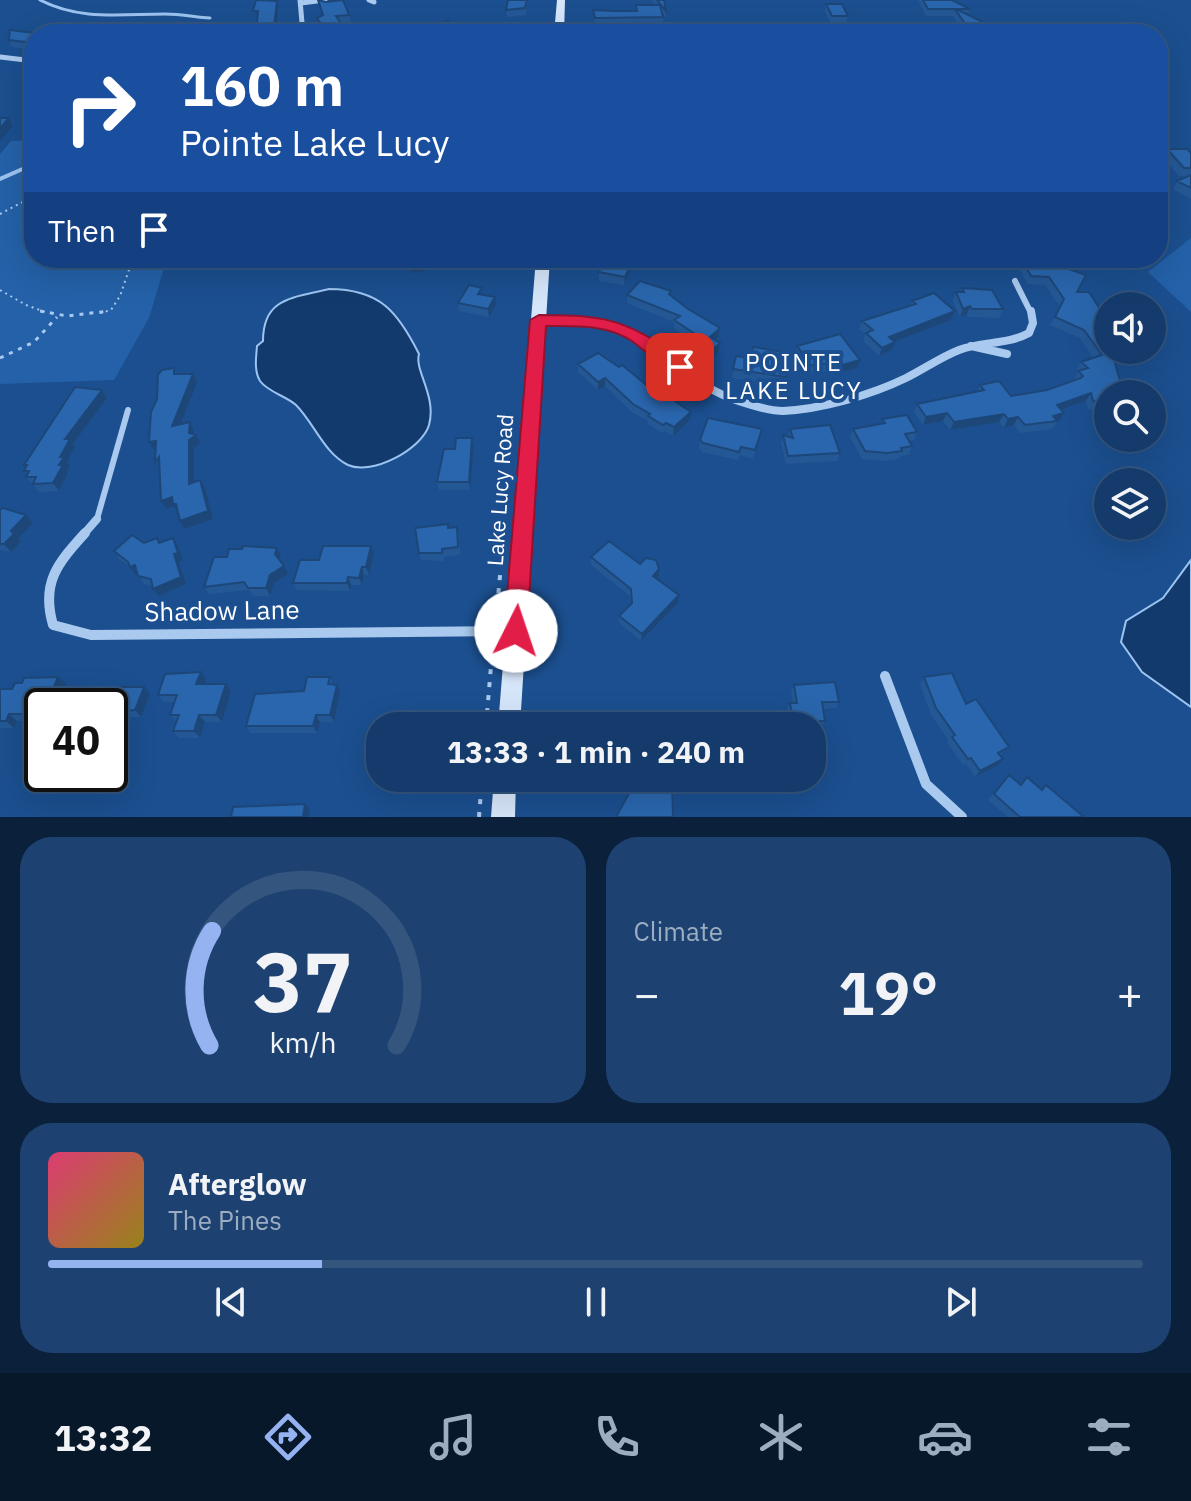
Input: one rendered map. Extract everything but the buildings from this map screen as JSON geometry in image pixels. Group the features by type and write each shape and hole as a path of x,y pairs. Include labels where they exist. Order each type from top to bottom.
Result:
{"street":[{"path":"302,24 300,1 325,0"},
{"path":"560,24 561,0"},
{"path":"0,57 24,60"},
{"name":"Lake Lucy Road","path":"510,712 542,268"},
{"path":"539,320 588,320 616,326 648,343 699,382 730,398 781,411 860,397 970,346 995,341 1012,342 1029,333 1033,323 1031,310 1015,281"},
{"path":"970,346 1007,354"},
{"name":"Shadow Lane","path":"97,519 66,557 47,590 46,603 53,625 91,635 516,631"},
{"path":"885,676 926,784 962,817"},
{"path":"503,817 504,792"}],"lane":[{"path":"97,519 128,410"}],"path":[{"path":"0,214 24,201"},
{"path":"0,290 32,309 57,317 111,310 120,296 130,268"},
{"path":"0,358 34,342 57,317"},
{"path":"487,712 509,480"},
{"path":"479,817 481,792"}],"shaded area":[{"path":"24,140 24,268 164,268 149,318 114,380 0,384 0,154 11,141"},
{"path":"1191,238 1191,312 1148,272 1153,268 1168,268 1168,256"},
{"path":"329,289 362,293 374,298 395,315 419,354 430,404 429,425 417,443 382,464 358,467 340,460 296,405 268,388 258,377 257,346 263,341 268,316 283,302"},
{"path":"1191,560 1191,707 1142,672 1121,642 1126,621 1163,598"}],"waterway":[{"path":"40,0 86,14 171,14 210,18"},
{"path":"0,179 24,168"}],"district":[{"name":"POINTE LAKE LUCY","path":"794,377"}],"route":[{"path":"516,631 539,320 588,320 616,326 635,335 680,367"}]}
